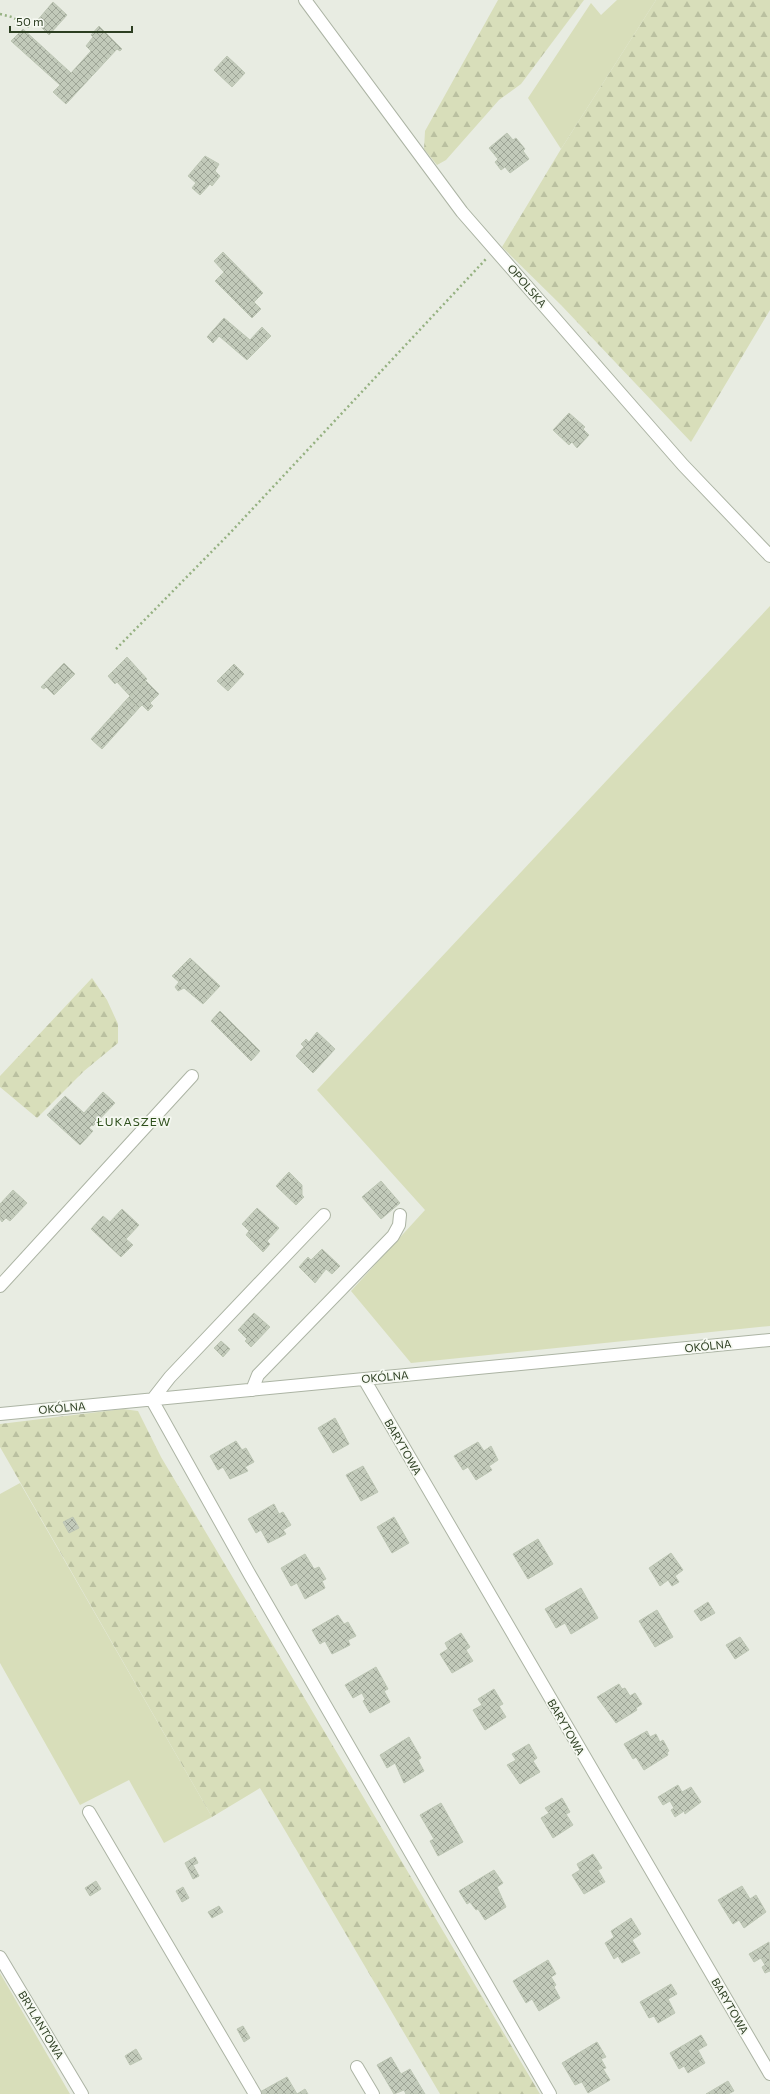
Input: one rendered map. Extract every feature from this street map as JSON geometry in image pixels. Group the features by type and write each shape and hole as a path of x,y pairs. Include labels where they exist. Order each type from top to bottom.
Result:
{"street":[{"name":"OPOLSKA","path":"305,0 462,212 683,465 770,556"},
{"path":"0,1286 192,1076"},
{"path":"324,1215 170,1378 152,1400 254,1582 550,2094"},
{"path":"252,1390 258,1375 393,1236 399,1226 400,1215"},
{"name":"OKÓLNA","path":"0,1414 770,1340"},
{"name":"BARYTOWA","path":"364,1379 770,2074"},
{"path":"89,1812 255,2094"},
{"name":"BRYLANTOWA","path":"0,1957 82,2094"},
{"path":"357,2067 373,2094"}],"path":[{"path":"0,14 12,17 30,27"},
{"path":"116,649 230,533 495,249"}],"green space":[{"path":"498,0 584,0 521,84 499,100 446,160 437,165 424,149 425,131"},
{"path":"617,0 656,0 561,149 528,98 591,3 601,15"},
{"path":"656,0 770,0 770,310 691,442 561,305 502,247 561,149"},
{"path":"770,606 770,1326 411,1363 351,1291 425,1210 317,1090"},
{"path":"92,978 107,1000 118,1024 118,1043 84,1071 37,1118 0,1087 0,1076"},
{"path":"123,1409 138,1411 161,1457 540,2094 440,2094 260,1788 212,1817 0,1447 0,1424"},
{"path":"20,1483 212,1817 164,1843 129,1780 80,1805 0,1663 0,1494"},
{"path":"0,1973 70,2094 0,2094"}],"building":[{"path":"53,2 67,15 49,35 36,22"},
{"path":"99,26 122,49 120,51 117,49 66,104 53,92 60,85 11,41 23,29 71,73 91,51 86,46 93,37 91,35"},
{"path":"227,56 245,73 232,87 214,70"},
{"path":"507,133 513,140 516,138 525,149 523,151 529,159 510,173 505,167 501,170 495,162 498,159 489,148"},
{"path":"205,156 219,164 215,171 220,176 212,186 210,184 200,195 192,188 196,183 188,176"},
{"path":"223,252 263,293 254,302 261,309 252,318 215,281 224,272 214,261"},
{"path":"224,318 250,340 262,327 271,336 247,360 219,336 213,343 207,337"},
{"path":"569,413 585,427 583,429 589,435 577,448 572,442 569,445 553,430"},
{"path":"127,657 147,679 130,696 117,682 115,684 108,676"},
{"path":"64,663 75,674 54,695 46,687 44,689 41,687"},
{"path":"234,664 244,674 228,691 217,681"},
{"path":"146,681 159,694 150,703 153,706 148,711 142,705 139,708 128,698"},
{"path":"128,698 139,708 102,749 91,739"},
{"path":"190,958 220,986 203,1004 184,988 178,991 175,987 179,982 172,976"},
{"path":"220,1011 260,1051 251,1061 211,1021"},
{"path":"317,1032 335,1049 313,1073 296,1056 304,1047 301,1044 306,1039 309,1042"},
{"path":"103,1092 115,1103 93,1126 92,1125 89,1128 93,1131 80,1145 47,1115 65,1096 84,1113"},
{"path":"289,1172 302,1185 302,1195 304,1197 296,1205 276,1186"},
{"path":"381,1181 400,1203 381,1219 362,1197"},
{"path":"13,1190 27,1203 10,1221 6,1218 2,1222 0,1219 0,1204"},
{"path":"257,1208 279,1228 267,1241 270,1244 263,1252 246,1235 249,1231 242,1224"},
{"path":"122,1209 139,1225 126,1239 133,1245 121,1257 91,1229 103,1216 110,1222"},
{"path":"322,1249 340,1266 332,1274 326,1269 315,1283 299,1267 308,1257 311,1260"},
{"path":"254,1313 270,1327 251,1347 245,1341 247,1339 238,1330"},
{"path":"221,1341 230,1349 223,1357 214,1348"},
{"path":"335,1418 349,1444 333,1453 318,1428"},
{"path":"236,1441 242,1450 246,1448 254,1462 245,1467 248,1471 230,1479 223,1467 218,1470 210,1456"},
{"path":"478,1442 484,1451 491,1446 498,1460 489,1466 492,1470 476,1480 468,1467 463,1470 454,1456"},
{"path":"363,1466 378,1492 361,1501 346,1475"},
{"path":"274,1504 279,1514 283,1512 291,1525 283,1530 286,1534 268,1543 261,1530 256,1533 248,1519"},
{"path":"73,1517 79,1528 69,1533 63,1522"},
{"path":"394,1517 409,1543 392,1553 377,1527"},
{"path":"538,1539 553,1564 528,1579 513,1554"},
{"path":"671,1553 683,1570 675,1576 679,1582 672,1586 668,1580 660,1586 649,1568"},
{"path":"305,1554 314,1569 319,1567 326,1579 322,1581 325,1588 305,1599 297,1583 291,1586 281,1568"},
{"path":"581,1588 598,1618 571,1634 565,1623 556,1628 545,1609"},
{"path":"708,1602 715,1613 701,1621 694,1611"},
{"path":"657,1610 673,1637 655,1647 639,1621"},
{"path":"338,1615 344,1624 348,1622 356,1636 348,1640 350,1645 332,1654 325,1641 320,1644 312,1630"},
{"path":"461,1633 470,1647 466,1650 473,1661 452,1673 440,1654 448,1649 445,1643"},
{"path":"740,1637 749,1650 735,1659 726,1645"},
{"path":"376,1667 388,1689 384,1691 390,1702 370,1713 363,1701 365,1699 362,1693 353,1698 345,1685"},
{"path":"619,1684 622,1689 625,1688 630,1696 635,1693 642,1704 636,1708 637,1710 616,1723 597,1697"},
{"path":"494,1689 503,1704 499,1706 506,1717 485,1730 473,1710 482,1705 478,1699"},
{"path":"647,1731 650,1737 656,1734 660,1742 663,1740 669,1751 667,1753 668,1755 644,1770 636,1757 633,1759 624,1744"},
{"path":"409,1737 421,1758 418,1760 424,1771 404,1783 395,1763 387,1768 380,1755"},
{"path":"529,1744 537,1758 533,1761 540,1772 520,1784 507,1765 516,1760 512,1754"},
{"path":"678,1785 682,1792 691,1787 701,1802 685,1814 684,1811 675,1817 671,1810 674,1808 670,1801 663,1805 658,1797"},
{"path":"562,1798 570,1812 566,1814 573,1825 553,1838 541,1818 549,1813 545,1808"},
{"path":"441,1803 463,1842 438,1856 430,1841 434,1839 420,1815"},
{"path":"593,1854 602,1868 598,1870 605,1882 584,1894 572,1875 580,1870 577,1864"},
{"path":"195,1857 198,1863 193,1865 199,1876 193,1879 185,1863"},
{"path":"494,1870 503,1883 497,1887 506,1907 485,1920 478,1909 476,1910 470,1902 467,1904 459,1891"},
{"path":"96,1881 101,1889 90,1896 85,1888"},
{"path":"742,1886 750,1899 756,1895 766,1912 744,1928 739,1920 733,1924 718,1900"},
{"path":"183,1887 189,1898 182,1902 176,1891"},
{"path":"219,1906 223,1912 212,1918 208,1912"},
{"path":"631,1918 641,1934 632,1940 640,1953 622,1963 618,1956 614,1959 605,1943 614,1937 611,1931"},
{"path":"769,1942 770,1971 765,1973 762,1967 765,1965 761,1958 754,1962 749,1954"},
{"path":"548,1960 556,1974 551,1977 556,1985 554,1987 560,1998 539,2011 532,1999 526,2003 513,1981"},
{"path":"671,1984 677,1994 668,1999 675,2013 658,2023 654,2016 649,2018 640,2002"},
{"path":"243,2026 250,2038 244,2042 237,2029"},
{"path":"701,2035 707,2045 698,2050 705,2063 688,2073 684,2066 679,2069 670,2053"},
{"path":"597,2042 606,2057 601,2059 606,2068 603,2069 610,2080 588,2093 582,2082 575,2085 562,2063"},
{"path":"136,2049 142,2059 130,2065 125,2056"},
{"path":"391,2057 401,2074 410,2069 425,2094 406,2094 404,2090 394,2094 377,2065"},
{"path":"287,2077 297,2094 261,2094 260,2092"},
{"path":"728,2081 734,2091 728,2094 706,2094"},
{"path":"305,2089 308,2094 297,2094"}],"district":[{"name":"ŁUKASZEW","path":"134,1122"}]}
